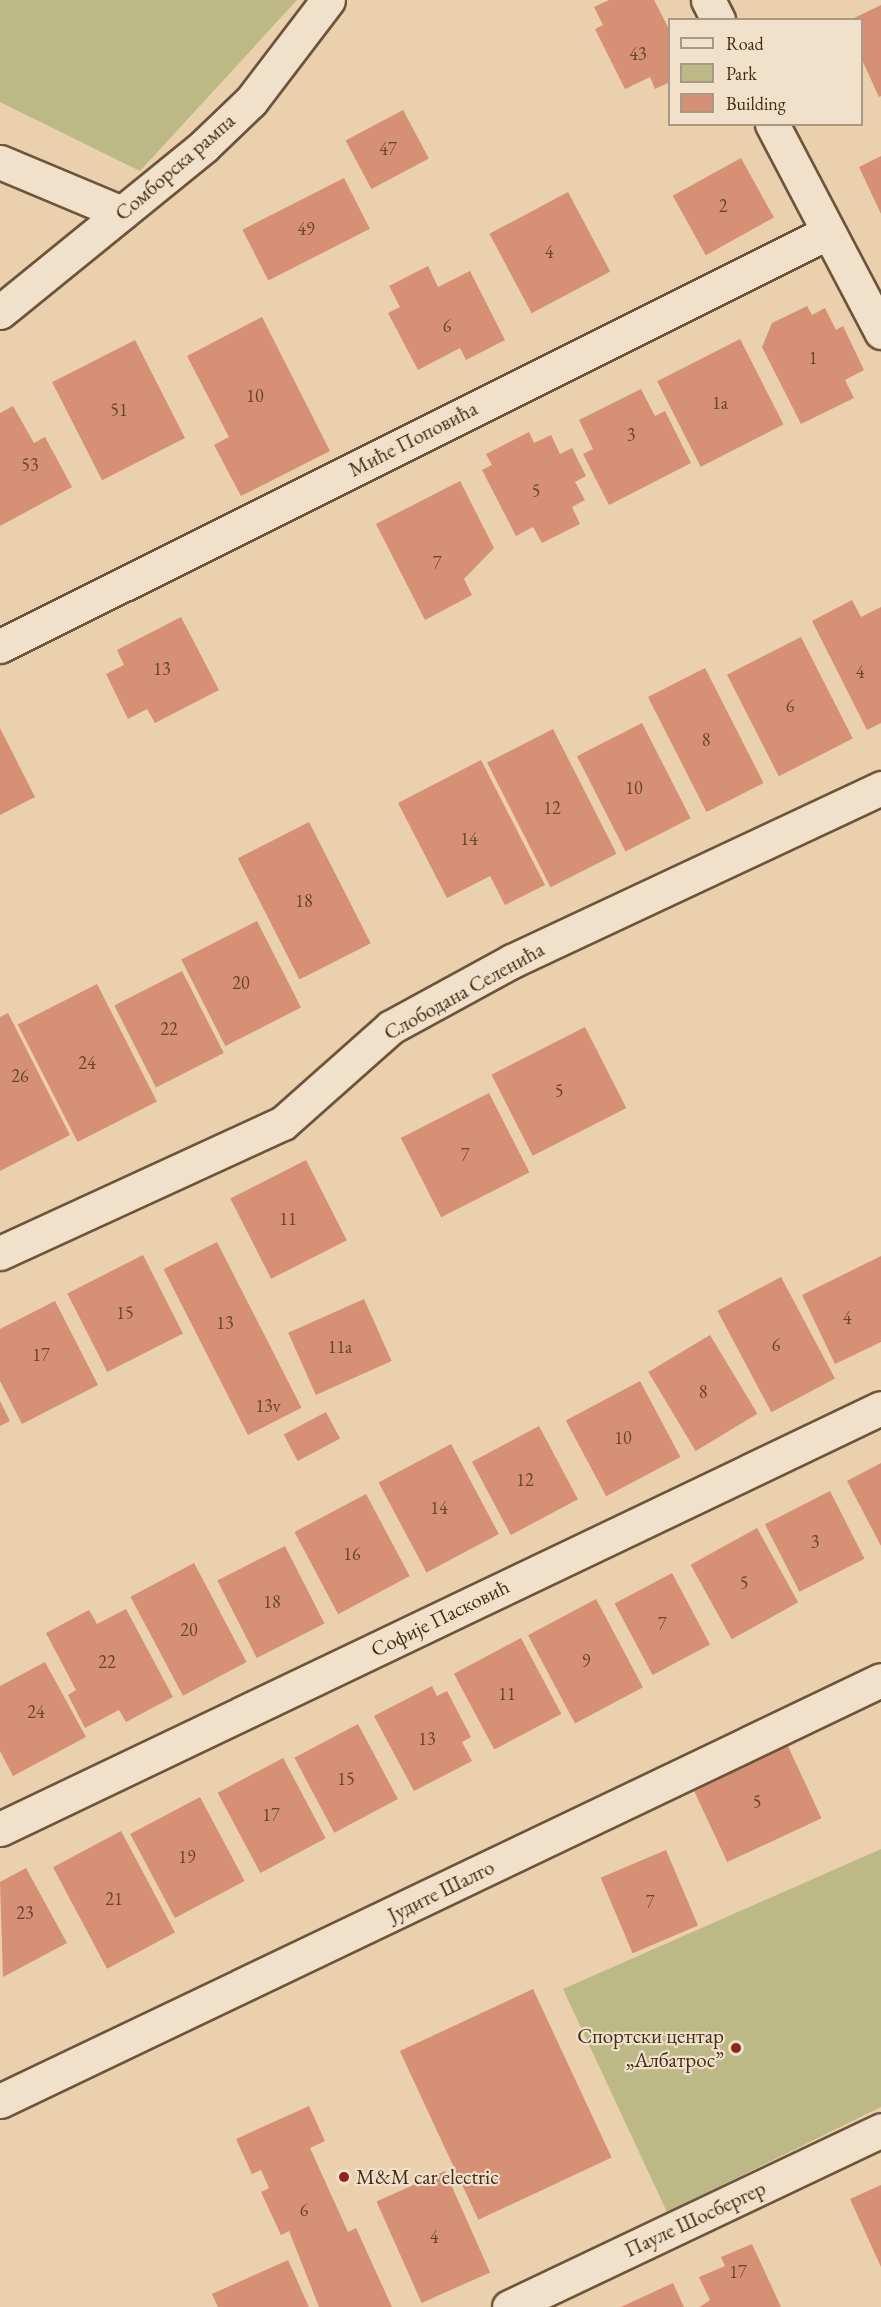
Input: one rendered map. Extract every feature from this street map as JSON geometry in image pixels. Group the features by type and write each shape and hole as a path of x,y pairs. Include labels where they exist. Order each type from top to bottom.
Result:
{"street":[{"name":"Сомборска рампа","path":"0,312 122,213 251,101 328,0"},
{"path":"708,0 717,18"},
{"path":"773,126 827,233 876,312"},
{"path":"0,162 122,213"},
{"name":"Миће Поповића","path":"0,646 827,233"},
{"name":"Слободана Селенића","path":"0,1253 282,1123 391,1027 512,961 881,788"},
{"name":"Софије Пасковић","path":"0,1829 881,1408"},
{"name":"Јудите Шалго","path":"0,2101 881,1680"},
{"name":"Пауле Шосбергер","path":"509,2307 881,2130"}],"green space":[{"path":"0,0 297,0 140,171 0,102"},
{"name":"Спортски центар „Албатрос”","path":"881,1849 881,2107 667,2212 563,1989"}],"building":[{"path":"609,0 654,0 668,27 668,83 655,89 650,77 625,89 595,29 603,25 594,7"},
{"path":"881,5 881,96 879,97 863,62 863,18 854,18"},
{"path":"403,110 429,159 371,189 346,141"},
{"path":"881,156 881,214 859,167"},
{"path":"741,158 774,217 706,255 673,196"},
{"path":"344,178 370,229 268,281 242,230"},
{"path":"568,192 610,271 532,313 489,234"},
{"path":"428,266 438,287 470,271 505,340 466,360 460,348 418,370 388,313 400,307 389,286"},
{"path":"807,306 812,315 825,308 836,330 843,326 864,370 845,380 854,398 801,424 762,347 772,323"},
{"path":"262,317 330,451 241,496 214,445 229,437 187,356"},
{"path":"740,339 784,425 701,467 657,381"},
{"path":"135,340 185,438 102,480 52,382"},
{"path":"641,389 655,416 665,411 691,463 609,505 583,454 593,449 579,420"},
{"path":"13,406 34,443 45,437 72,487 0,526 0,413"},
{"path":"529,432 534,443 551,435 560,454 572,448 586,476 575,482 585,500 572,507 580,524 542,543 533,527 516,536 482,470 492,465 486,454"},
{"path":"460,481 494,548 464,579 472,595 425,620 376,524"},
{"path":"852,600 861,617 881,607 881,723 867,730 812,621"},
{"path":"181,617 219,690 155,723 147,709 128,719 106,674 124,665 117,650"},
{"path":"801,637 853,739 779,776 727,675"},
{"path":"705,668 764,783 707,812 648,697"},
{"path":"642,723 691,818 626,851 577,756"},
{"path":"0,728 35,797 0,815"},
{"path":"553,729 617,854 551,887 487,763"},
{"path":"481,760 545,885 505,905 490,876 447,898 398,803"},
{"path":"309,822 371,943 299,979 238,858"},
{"path":"257,921 301,1007 225,1046 181,960"},
{"path":"182,971 224,1053 156,1087 114,1006"},
{"path":"97,984 157,1102 78,1142 18,1024"},
{"path":"8,1013 70,1135 0,1171 0,1017"},
{"path":"585,1027 626,1108 533,1156 491,1075"},
{"path":"489,1093 529,1172 441,1217 401,1138"},
{"path":"306,1160 347,1240 271,1279 230,1199"},
{"path":"217,1242 301,1408 248,1435 164,1269"},
{"path":"143,1255 183,1333 107,1372 67,1294"},
{"path":"881,1256 881,1342 835,1364 802,1295"},
{"path":"781,1277 835,1379 771,1412 717,1311"},
{"path":"364,1299 392,1361 316,1395 288,1333"},
{"path":"55,1301 98,1385 22,1424 0,1381 0,1329"},
{"path":"710,1335 757,1414 696,1451 648,1372"},
{"path":"640,1381 680,1457 606,1496 566,1420"},
{"path":"0,1401 10,1421 0,1426"},
{"path":"326,1412 340,1438 298,1461 284,1435"},
{"path":"539,1426 578,1499 511,1535 472,1462"},
{"path":"451,1444 499,1534 426,1573 379,1482"},
{"path":"881,1463 881,1546 847,1481"},
{"path":"830,1491 865,1559 799,1592 765,1524"},
{"path":"366,1494 410,1576 338,1614 294,1532"},
{"path":"757,1528 798,1602 732,1639 691,1565"},
{"path":"285,1546 324,1624 257,1658 217,1581"},
{"path":"194,1563 247,1662 183,1696 130,1597"},
{"path":"672,1573 710,1645 653,1675 615,1604"},
{"path":"596,1599 643,1687 575,1723 528,1635"},
{"path":"126,1609 173,1697 126,1722 119,1710 85,1728 68,1695 76,1690 46,1633 89,1610 97,1624"},
{"path":"521,1638 561,1714 494,1750 454,1674"},
{"path":"45,1662 86,1737 13,1776 0,1751 0,1686"},
{"path":"432,1686 437,1696 447,1691 471,1737 462,1742 472,1761 414,1791 374,1716"},
{"path":"358,1724 398,1799 334,1833 294,1758"},
{"path":"786,1742 821,1818 727,1862 692,1786"},
{"path":"283,1758 326,1838 260,1873 218,1793"},
{"path":"200,1797 245,1881 175,1918 130,1834"},
{"path":"121,1831 175,1933 107,1969 53,1867"},
{"path":"666,1850 698,1925 633,1953 601,1878"},
{"path":"26,1868 67,1943 3,1977 0,1882"},
{"path":"533,1989 612,2158 478,2220 400,2051"},
{"path":"309,2106 325,2141 310,2148 348,2232 356,2228 392,2307 319,2307 289,2231 281,2235 261,2192 269,2188 261,2170 252,2174 236,2139"},
{"path":"445,2171 490,2272 422,2303 376,2202"},
{"path":"881,2185 881,2267 850,2199"},
{"path":"752,2244 781,2307 700,2307 710,2300 699,2277 725,2266 721,2257"},
{"path":"288,2260 309,2307 218,2307 212,2294"},
{"path":"673,2283 684,2307 621,2307"}],"place":[{"name":"Спортски центар „Албатрос”","path":"736,2048"},
{"name":"M&M car electric","path":"344,2177"}]}
